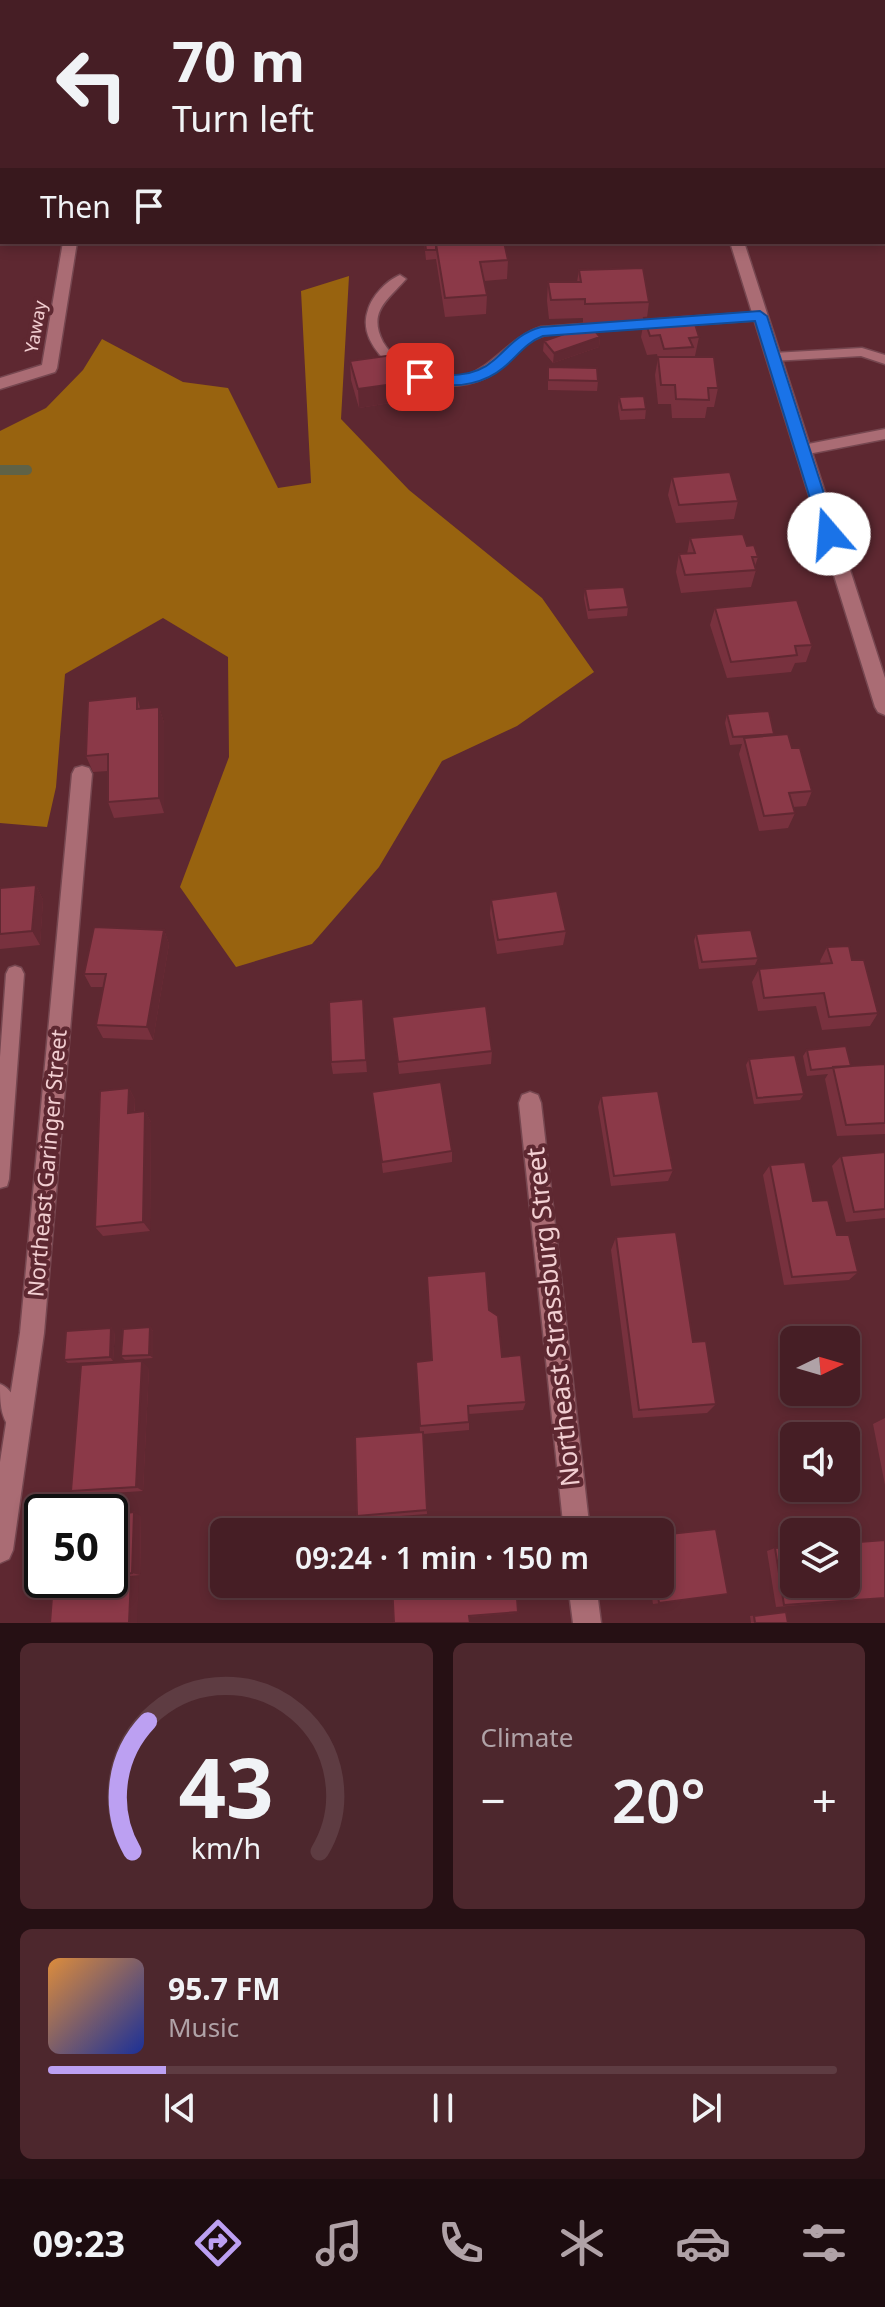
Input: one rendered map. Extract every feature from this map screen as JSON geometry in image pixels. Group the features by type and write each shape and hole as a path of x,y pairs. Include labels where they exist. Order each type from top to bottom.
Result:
{"street":[{"name":"Yaway","path":"0,384 49,368 70,244"},
{"path":"738,244 885,707"},
{"name":"Northeast Garinger Street","path":"0,1550 32,1333 82,774"},
{"name":"Northeast Strassburg Street","path":"530,1103 575,1518"},
{"path":"584,1598 587,1623"}],"lane":[{"path":"400,279 374,307 371,322 376,342 398,365 420,377 449,381 474,378 496,366 525,338 541,331 760,316"},
{"path":"773,357 862,352 885,360"},
{"path":"803,450 885,434"},
{"path":"0,1179 15,974"},
{"path":"0,1394 19,1423"}],"shaded area":[{"path":"349,276 341,419 409,490 542,598 594,672 517,726 442,761 379,867 312,944 236,967 180,887 229,757 228,657 163,618 65,674 56,787 47,827 0,823 0,431 46,408 83,370 102,339 183,382 228,388 278,488 311,483 301,291"}],"building":[{"path":"425,244 436,244 436,250 426,250"},
{"path":"436,244 504,244 508,260 480,262 487,295 445,298"},
{"path":"643,268 649,302 585,304 585,299 551,300 548,282 581,282 579,270"},
{"path":"692,314 699,337 689,338 693,347 664,349 660,335 650,336 644,318"},
{"path":"590,325 600,337 554,353 544,341"},
{"path":"400,354 408,382 358,389 350,361"},
{"path":"658,357 714,357 718,388 708,388 709,400 676,399 675,385 661,385"},
{"path":"548,367 597,368 598,381 548,380"},
{"path":"644,396 646,409 622,410 619,397"},
{"path":"730,472 738,501 679,505 672,477"},
{"path":"743,534 747,546 754,545 758,557 752,557 756,570 685,575 679,554 695,553 690,538"},
{"path":"624,587 628,607 589,610 585,589"},
{"path":"797,600 812,645 795,646 797,655 731,662 715,608"},
{"path":"137,696 137,709 159,707 159,798 108,802 108,754 86,756 88,701"},
{"path":"769,711 774,734 733,737 727,714"},
{"path":"788,734 792,748 800,748 812,791 789,793 795,813 764,816 744,738"},
{"path":"36,885 32,931 0,934 0,888"},
{"path":"557,891 566,931 498,940 491,900"},
{"path":"94,927 164,930 147,1027 96,1025 106,974 84,974"},
{"path":"751,930 758,958 702,962 696,934"},
{"path":"849,946 852,960 864,960 878,1013 829,1017 824,993 764,998 759,969 832,963 827,947"},
{"path":"363,999 366,1060 331,1062 329,1002"},
{"path":"486,1006 492,1051 398,1062 392,1017"},
{"path":"846,1046 851,1066 811,1070 807,1050"},
{"path":"795,1055 804,1094 757,1098 749,1059"},
{"path":"885,1064 885,1123 846,1125 833,1067"},
{"path":"441,1082 452,1151 382,1162 372,1092"},
{"path":"129,1088 128,1113 145,1111 143,1222 95,1227 100,1091"},
{"path":"658,1091 673,1170 614,1176 601,1096"},
{"path":"885,1152 885,1209 854,1212 841,1156"},
{"path":"805,1162 813,1201 828,1200 837,1235 849,1235 858,1272 792,1277 770,1165"},
{"path":"676,1232 693,1342 706,1341 716,1404 639,1410 616,1237"},
{"path":"486,1271 489,1310 498,1316 502,1357 521,1355 526,1402 468,1406 469,1422 420,1426 416,1362 432,1360 427,1276"},
{"path":"150,1327 149,1355 121,1356 123,1329"},
{"path":"111,1328 110,1357 64,1360 66,1331"},
{"path":"142,1361 136,1487 71,1491 81,1365"},
{"path":"423,1432 427,1510 357,1516 355,1437"},
{"path":"134,1512 132,1573 128,1573 128,1513"},
{"path":"716,1529 728,1594 659,1603 658,1598 674,1598 674,1534"},
{"path":"885,1540 885,1598 784,1605 783,1598 860,1598 860,1542"},
{"path":"775,1548 780,1548 780,1580"},
{"path":"128,1577 131,1577 129,1623 50,1623 52,1598 128,1598"},
{"path":"393,1598 517,1598 518,1612 469,1616 470,1623 394,1623"},
{"path":"786,1612 788,1623 755,1623 754,1616"}],"waterway":[{"path":"0,470 27,470"}],"route":[{"path":"420,377 449,381 474,378 496,366 525,338 541,331 760,316 829,534"}]}
